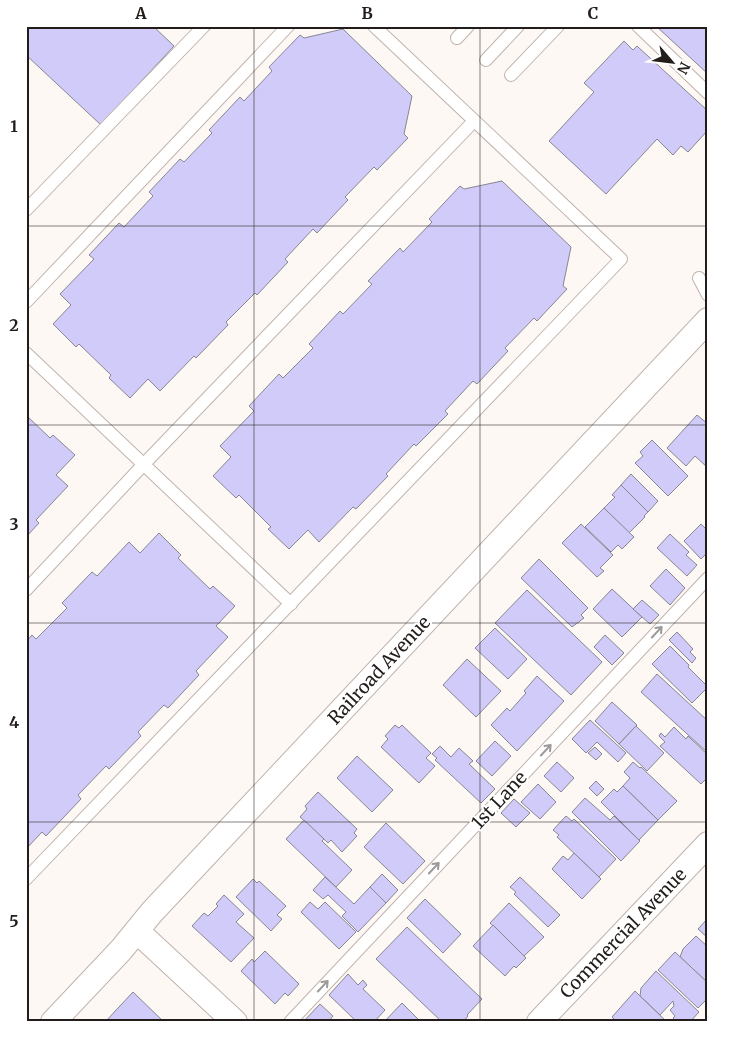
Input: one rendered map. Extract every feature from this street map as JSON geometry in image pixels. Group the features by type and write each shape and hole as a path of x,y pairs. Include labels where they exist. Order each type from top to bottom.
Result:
{"street":[{"name":"Railroad Avenue","path":"53,1022 121,950 159,905 708,320"},
{"name":"Commercial Avenue","path":"539,1022 708,844"},
{"path":"137,931 234,1022"}],"lane":[{"path":"26,210 204,26"},
{"path":"26,302 288,26"},
{"path":"26,879 292,604 621,259 374,26"},
{"path":"457,38 468,26"},
{"path":"486,60 518,26"},
{"path":"512,75 558,26"},
{"path":"638,26 708,93"},
{"path":"26,590 144,464 474,121"},
{"path":"699,278 708,295"},
{"path":"26,353 292,604"},
{"name":"1st Lane","path":"290,1022 708,578"}],"building":[{"path":"26,26 153,26 174,46 101,125 26,55"},
{"path":"656,26 708,26 708,74"},
{"path":"343,29 412,96 404,134 408,138 377,170 374,167 345,197 348,200 317,233 313,229 285,259 288,262 257,295 255,293 226,322 228,325 196,358 194,356 160,391 148,379 130,398 109,378 111,375 79,344 76,347 53,324 71,305 60,294 94,259 89,255 119,223 124,227 153,196 149,192 180,159 184,162 212,133 209,130 240,97 244,101 272,71 269,67 300,35 304,38"},
{"path":"624,41 633,50 637,46 708,111 708,130 688,152 681,146 673,155 657,139 606,194 549,141 594,92 584,83"},
{"path":"502,181 571,247 563,286 567,289 537,321 534,318 505,348 508,351 477,384 473,381 445,411 448,414 416,446 414,444 386,474 388,476 356,509 353,507 319,542 308,530 289,549 268,529 271,527 239,495 236,498 213,476 231,457 220,446 254,411 249,406 279,374 283,378 313,348 309,344 340,311 343,314 372,284 368,281 400,248 403,252 432,222 429,219 460,186 464,189"},
{"path":"26,415 50,438 53,435 75,455 56,475 68,486 36,520 39,523 26,537"},
{"path":"697,415 708,424 708,468 695,456 686,466 667,448"},
{"path":"652,440 688,476 668,496 635,463 643,456 640,452"},
{"path":"631,474 658,501 648,512 621,485"},
{"path":"621,485 648,512 629,533 604,508 615,497 612,495"},
{"path":"604,508 634,537 622,549 618,545 611,552 585,527"},
{"path":"581,524 613,555 600,568 604,571 597,577 562,543"},
{"path":"701,524 708,531 708,556 706,554 701,559 684,541"},
{"path":"159,533 181,555 178,558 210,589 213,586 235,606 216,626 228,637 196,671 199,675 168,708 164,705 138,732 141,736 109,769 106,766 78,795 81,799 46,836 42,832 26,849 26,642 32,635 36,639 67,608 62,603 92,572 97,576 129,542 140,553"},
{"path":"670,534 689,552 686,555 697,565 687,576 657,548"},
{"path":"539,559 588,608 581,615 584,618 572,627 521,578"},
{"path":"666,569 685,588 670,605 650,586"},
{"path":"612,589 642,617 622,637 593,609"},
{"path":"527,590 602,662 571,695 495,623"},
{"path":"642,600 659,615 650,624 633,609"},
{"path":"495,628 527,659 508,679 475,648"},
{"path":"677,632 693,649 690,652 696,658 692,663 669,640"},
{"path":"605,635 624,653 612,665 594,647"},
{"path":"670,646 708,687 692,703 652,664"},
{"path":"467,659 501,691 476,717 443,685"},
{"path":"657,674 708,721 708,753 641,692"},
{"path":"537,676 564,701 517,751 491,725 507,708 510,711 526,693 524,691"},
{"path":"612,702 637,725 619,744 595,721"},
{"path":"590,720 626,753 618,762 597,742 586,753 572,739"},
{"path":"395,725 399,728 402,725 431,753 426,758 435,766 419,783 381,747 388,739 385,736"},
{"path":"636,726 664,753 647,771 619,744"},
{"path":"674,727 686,739 688,736 708,755 708,777 701,784 660,746 665,742 659,736 661,733 665,737"},
{"path":"495,741 511,756 492,776 476,761"},
{"path":"440,746 451,757 459,748 473,761 469,764 495,789 481,803 435,760 437,758 432,754"},
{"path":"595,747 602,754 596,760 588,753"},
{"path":"357,756 393,790 372,812 337,778"},
{"path":"557,762 574,778 561,792 544,776"},
{"path":"633,762 641,767 677,801 658,820 623,786 630,778 624,772"},
{"path":"596,781 604,789 597,796 589,788"},
{"path":"538,784 556,802 540,819 521,802"},
{"path":"623,786 658,820 639,840 601,802 614,789 617,792"},
{"path":"318,792 357,829 354,833 357,836 342,852 331,840 328,843 300,817 307,809 305,806"},
{"path":"585,798 610,820 614,816 640,841 621,861 572,812"},
{"path":"514,799 530,813 516,827 501,813"},
{"path":"566,816 572,821 574,819 616,859 599,877 557,837 559,835 553,830"},
{"path":"304,820 324,839 322,841 352,870 336,887 286,839"},
{"path":"386,823 425,861 403,884 364,847"},
{"path":"574,853 601,879 582,899 552,869 563,856 568,860"},
{"path":"382,874 398,890 386,903 370,887"},
{"path":"325,877 354,904 370,887 386,903 358,932 342,916 346,912 328,895 323,899 313,890"},
{"path":"520,877 560,915 548,927 514,894 516,892 510,887"},
{"path":"253,879 257,883 259,881 286,906 277,915 282,919 271,931 236,897"},
{"path":"224,895 244,914 236,922 254,938 231,962 192,926 204,913 208,916 218,906 216,904"},
{"path":"425,899 461,934 443,953 407,918"},
{"path":"310,902 318,909 325,902 356,932 339,949 301,912"},
{"path":"509,903 544,937 524,956 490,923"},
{"path":"708,918 708,938 698,929"},
{"path":"493,925 526,958 516,968 514,966 505,976 473,946"},
{"path":"407,927 482,999 463,1022 442,1022 376,959"},
{"path":"696,936 708,947 708,983 680,957 683,949"},
{"path":"265,951 299,984 288,996 285,993 275,1004 241,971 252,959 254,962"},
{"path":"675,952 708,983 708,998 698,1008 658,970"},
{"path":"656,971 699,1012 690,1022 677,1022 673,1018 675,1016 670,1010 674,1006 673,1001 660,1015 640,996 641,988"},
{"path":"348,974 358,985 363,980 367,985 363,989 385,1010 374,1022 357,1022 329,995"},
{"path":"635,991 667,1022 617,1022 612,1017"},
{"path":"133,992 164,1022 105,1022"},
{"path":"402,1003 421,1022 384,1022"},
{"path":"320,1004 333,1016 328,1022 303,1022"}]}
